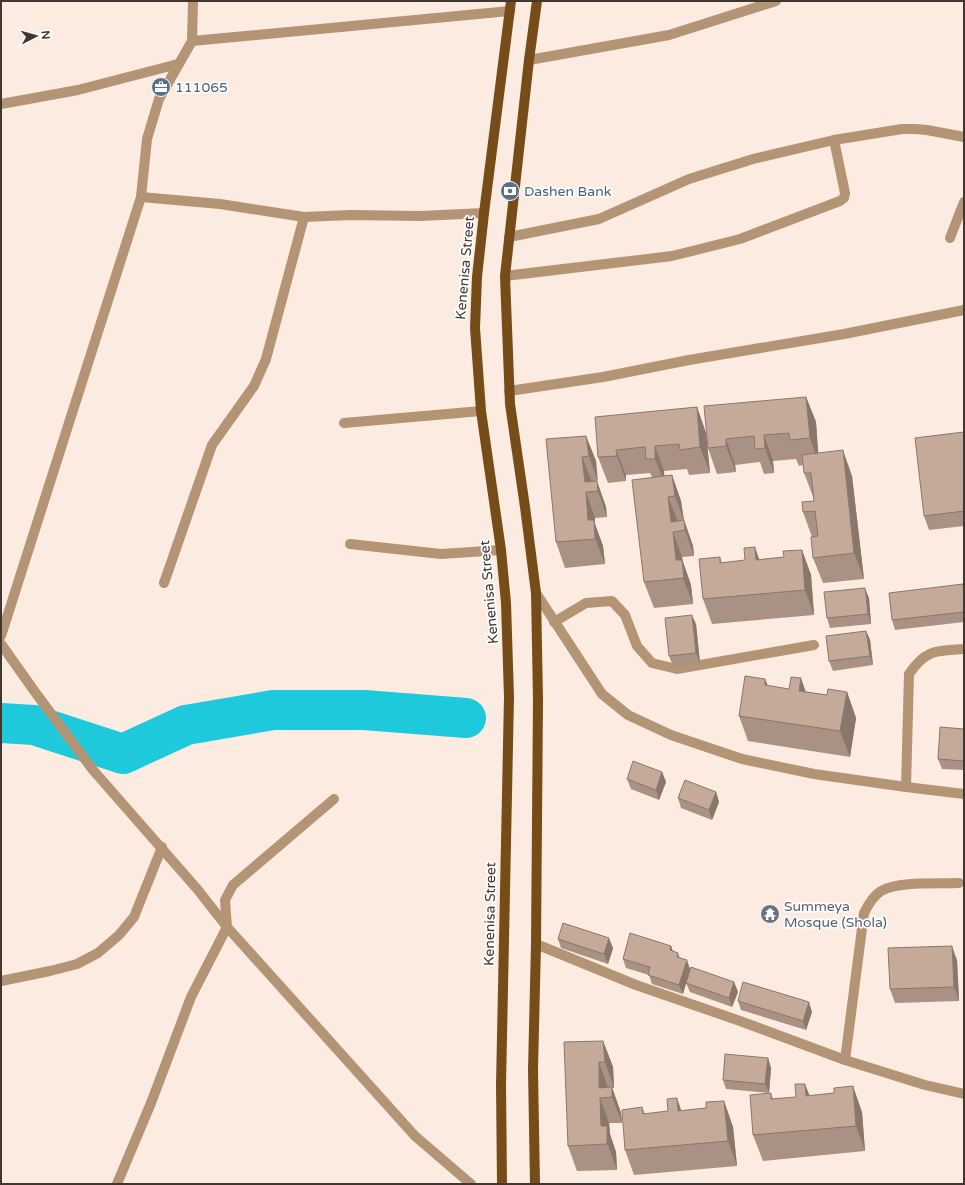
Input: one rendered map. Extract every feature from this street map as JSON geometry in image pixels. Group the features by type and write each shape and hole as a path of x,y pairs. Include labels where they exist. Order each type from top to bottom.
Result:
{"main road":[{"path":"536,1184 533,1070 536,944 538,700 536,593 510,404 506,276 509,237 537,1"},
{"name":"Kenenisa Street","path":"502,1184 501,1078 504,884 510,697 506,603 501,550 481,411 475,328 477,277 510,6"}],"street":[{"path":"1,636 141,197 147,139 159,99 192,41 193,1"},
{"path":"529,60 669,35 776,1"},
{"path":"192,41 510,6"},
{"path":"1,104 78,90 178,64"},
{"path":"509,237 599,219 689,179 753,159 834,140 909,129 927,130 964,137"},
{"path":"506,276 672,256 740,239 840,201 844,198 845,193 834,140"},
{"path":"141,197 220,204 304,217 352,215 420,216 484,213"},
{"path":"950,238 964,202"},
{"path":"164,583 212,445 254,386 266,359 304,217"},
{"path":"509,391 603,377 697,359 844,334 964,310"},
{"path":"344,423 481,411"},
{"path":"350,544 441,554 501,550"},
{"path":"536,593 602,694 628,715 671,735 742,759 814,774 964,794"},
{"path":"554,622 586,603 612,601 625,615 637,646 652,663 677,669 814,645"},
{"path":"1,644 94,770 198,890 227,927 415,1136 471,1184"},
{"path":"906,787 910,674 916,663 933,651 964,649"},
{"path":"117,1184 151,1104 191,997 227,927 225,900 233,885 334,799"},
{"path":"1,981 77,964 98,953 119,935 134,917 162,848"},
{"path":"845,1060 864,913 871,900 880,892 897,885 959,883"},
{"path":"536,944 636,985 740,1021 845,1060 925,1085 964,1094"}],"building":[{"path":"806,397 810,438 790,440 789,433 764,435 765,448 755,449 754,436 726,439 726,446 708,448 704,406"},
{"path":"697,407 700,447 680,450 679,444 655,446 655,459 646,459 645,447 616,450 617,456 598,457 595,417"},
{"path":"964,432 964,511 924,516 915,438"},
{"path":"586,436 589,456 582,457 585,482 597,481 598,491 586,492 588,520 594,520 595,539 556,542 546,439"},
{"path":"843,450 854,553 813,558 811,537 818,536 815,511 803,512 802,502 814,501 811,473 804,473 802,455"},
{"path":"672,475 675,496 668,497 671,522 684,520 685,530 673,532 676,560 682,560 684,578 644,582 632,480"},
{"path":"755,547 756,560 784,557 783,551 802,550 805,590 703,599 699,559 720,557 720,563 745,560 744,548"},
{"path":"963,584 964,612 892,620 889,593"},
{"path":"865,588 868,614 827,618 824,592"},
{"path":"692,615 696,653 669,656 665,618"},
{"path":"866,631 870,656 829,661 826,636"},
{"path":"745,676 765,679 765,685 789,689 791,677 801,678 799,691 827,695 828,689 847,692 840,731 739,716"},
{"path":"940,727 964,729 964,761 938,759"},
{"path":"633,761 662,772 656,790 627,779"},
{"path":"685,780 716,792 709,810 678,798"},
{"path":"563,923 609,938 604,954 558,939"},
{"path":"630,933 671,946 670,950 678,953 677,957 687,960 679,985 648,975 650,967 623,959"},
{"path":"952,946 954,987 890,989 888,948"},
{"path":"691,967 734,982 729,998 686,983"},
{"path":"743,982 809,1002 803,1021 738,1001"},
{"path":"603,1041 605,1062 599,1062 599,1088 612,1087 612,1097 600,1098 601,1126 607,1126 607,1144 568,1146 564,1042"},
{"path":"725,1054 768,1058 765,1084 723,1080"},
{"path":"795,1084 805,1084 806,1096 834,1093 834,1088 853,1086 856,1126 753,1135 750,1095 771,1093 771,1099 796,1097"},
{"path":"677,1098 678,1111 706,1108 706,1102 724,1101 728,1141 625,1150 622,1110 642,1107 643,1114 668,1111 667,1099"}],"waterway":[{"path":"1,723 34,725 123,754 186,725 273,710 364,710 466,718"}],"place":[{"name":"111065","path":"161,87"},
{"name":"Dashen Bank","path":"510,191"},
{"name":"Summeya Mosque (Shola)","path":"770,914"}]}
